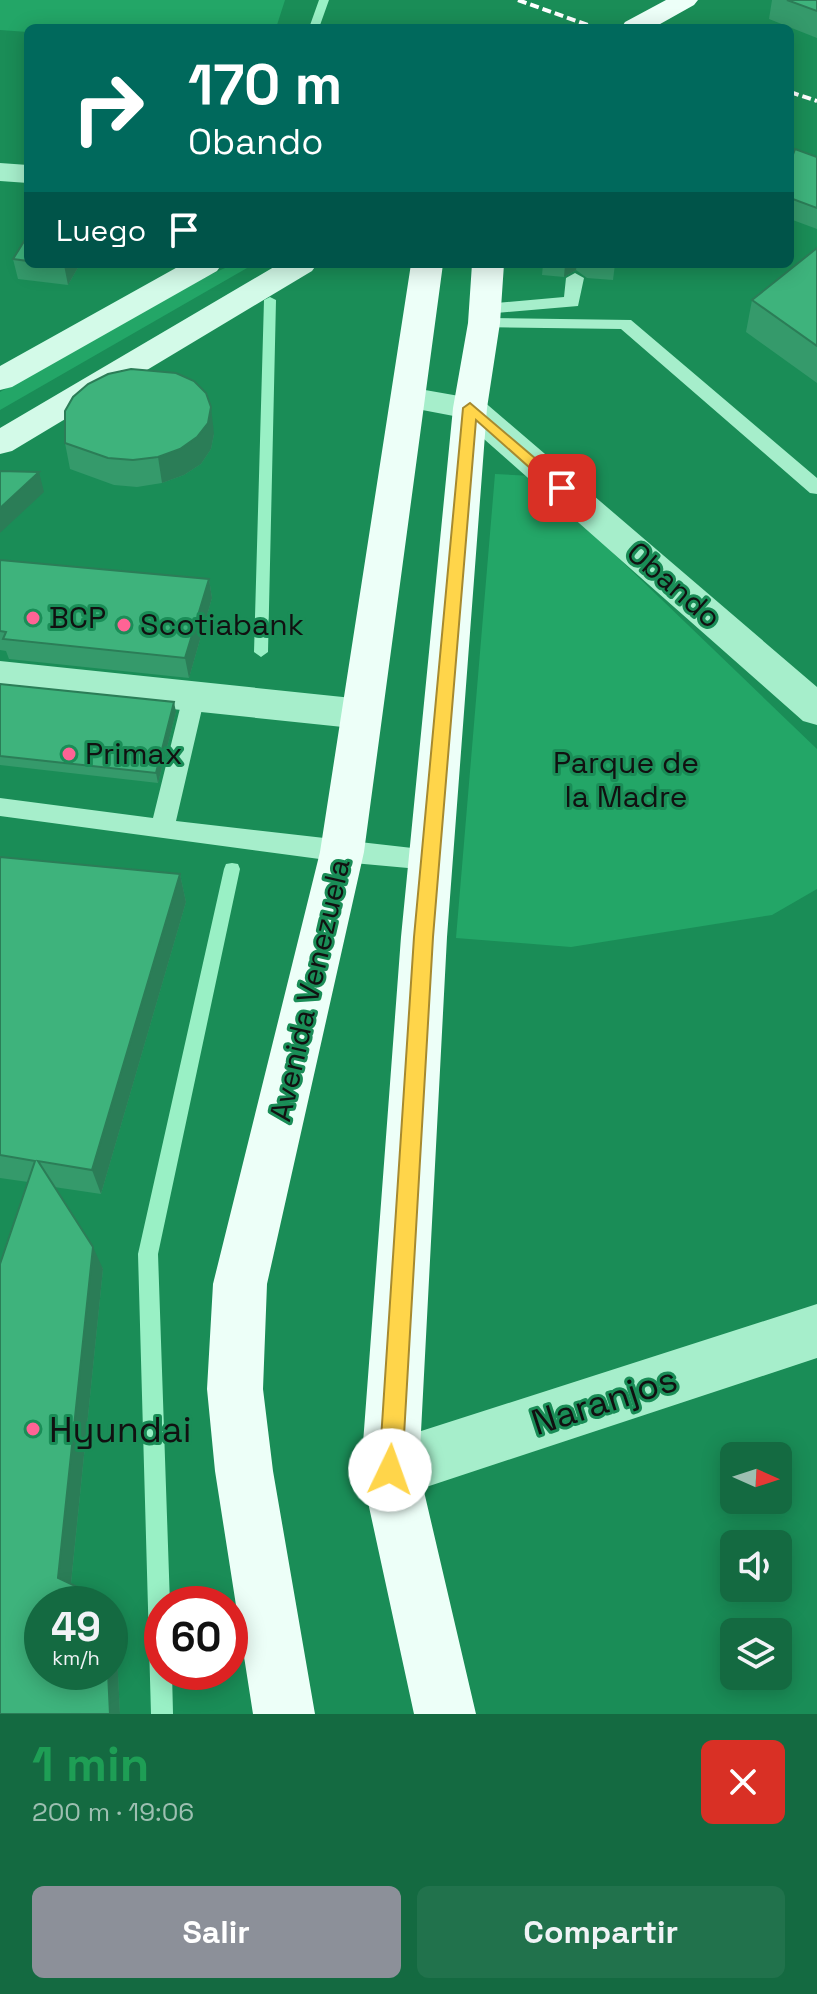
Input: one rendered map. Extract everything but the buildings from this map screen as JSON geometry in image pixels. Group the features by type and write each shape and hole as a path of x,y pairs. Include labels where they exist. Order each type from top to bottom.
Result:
{"main road":[{"path":"641,24 685,0"},
{"path":"0,380 199,268"},
{"path":"0,443 294,268"},
{"name":"Avenida Venezuela","path":"284,1714 244,1471 235,1389 240,1284 342,852 426,268"},
{"path":"445,1714 390,1470 430,860 470,408 486,299"}],"street":[{"path":"0,172 24,174"},
{"path":"408,398 470,408"},
{"name":"Obando","path":"470,408 817,710"},
{"path":"0,676 362,714"},
{"name":"Naranjos","path":"390,1470 817,1331"}],"lane":[{"path":"486,299 572,302 575,278"},
{"path":"486,299 625,324 817,488"},
{"path":"162,828 194,696"},
{"path":"0,807 342,852 430,860"}],"green space":[{"path":"0,0 285,0 277,24 24,24 24,32 0,30"},
{"path":"225,268 247,268 0,410 0,392"},
{"name":"Parque de la Madre","path":"495,474 533,476 817,749 817,889 772,915 571,947 456,938"}],"waterway":[{"path":"315,24 324,0"},
{"path":"261,652 270,300"},
{"path":"162,1714 148,1254 232,869"}],"railway":[{"path":"518,0 585,24"},
{"path":"794,93 817,101"}],"place":[{"name":"BCP","path":"33,618"},
{"name":"Scotiabank","path":"124,625"},
{"name":"Primax","path":"69,754"},
{"name":"Hyundai","path":"33,1429"}],"route":[{"path":"390,1470 424,937 470,408 562,488"}]}
